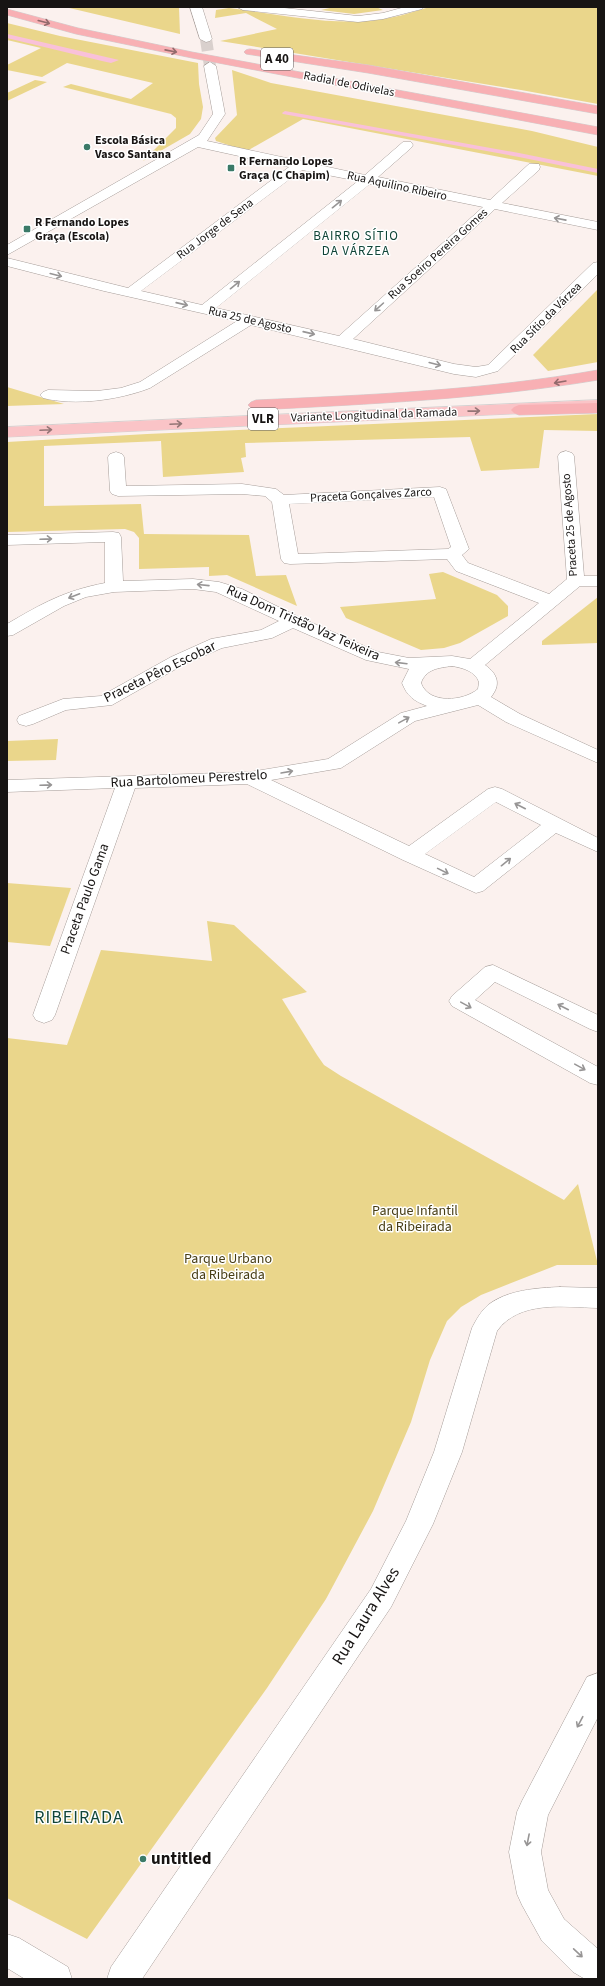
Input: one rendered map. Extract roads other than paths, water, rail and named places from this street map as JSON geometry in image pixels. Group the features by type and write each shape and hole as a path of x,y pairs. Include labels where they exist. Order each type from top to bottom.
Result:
{"highway":[{"name":"Radial de Odivelas","path":"7,12 90,34 228,62 598,130"},
{"name":"Radial de Odivelas","path":"120,28 184,42 598,118"},
{"path":"184,42 210,42"},
{"path":"236,49 368,69 598,110"},
{"path":"228,62 300,80 511,121 598,142"},
{"path":"256,406 492,391 559,382 598,374"},
{"path":"519,410 598,407"}],"main road":[{"name":"Variante Longitudinal da Ramada","path":"241,406 598,394"},
{"name":"Variante Longitudinal da Ramada","path":"7,432 270,419 519,410"},
{"path":"7,418 146,411"}],"street":[{"path":"196,7 210,42"},
{"path":"243,7 358,20 383,16 418,7"},
{"path":"7,251 204,138 219,114 210,66"},
{"name":"Rua Aquilino Ribeiro","path":"197,143 299,166 598,226"},
{"path":"205,310 367,180 407,145"},
{"name":"Rua Jorge de Sena","path":"130,293 299,166"},
{"name":"Rua Soeiro Pereira Gomes","path":"342,341 534,167"},
{"name":"Rua 25 de Agosto","path":"11,266 342,341 454,369 476,372 493,368"},
{"name":"Rua Sítio da Várzea","path":"493,368 523,341 598,266"},
{"path":"48,395 95,396 130,392 145,385 249,320"},
{"name":"Praceta 25 de Agosto","path":"473,666 576,581 566,456"},
{"name":"Praceta Gonçalves Zarco","path":"116,457 118,491 242,489 270,492 280,500 440,492 460,549 452,554"},
{"path":"280,500 290,559 452,554 462,567 551,601"},
{"path":"7,540 113,537 114,587"},
{"path":"576,581 598,580"},
{"name":"Rua Dom Tristão Vaz Teixeira","path":"7,631 58,602 82,593 114,587 193,584 219,587 236,593 293,621 372,656 392,662 409,664 440,662"},
{"name":"Praceta Pêro Escobar","path":"26,720 63,705 105,700 177,661 217,643 266,634 293,621"},
{"path":"440,662 463,663 473,666 484,673 489,682 488,691 480,698 467,704 452,706 428,701 414,689 412,682 414,675 424,667 440,662"},
{"path":"480,698 513,718 598,757"},
{"name":"Rua Bartolomeu Perestrelo","path":"7,786 250,778 334,764 408,717 452,706"},
{"path":"250,778 476,886 554,824"},
{"name":"Praceta Paulo Gama","path":"44,1015 127,782"},
{"path":"410,855 495,793 598,846"},
{"path":"598,1024 493,972 460,1002 598,1077"},
{"name":"Rua Laura Alves","path":"123,1979 381,1598 419,1524 448,1452 485,1328 498,1311 523,1301 545,1298 598,1298"},
{"path":"598,1687 533,1812 525,1852 533,1894 553,1930 585,1960 598,1968"},
{"path":"7,1950 56,1979"}],"waterway":[{"path":"7,36 111,61 116,60"},
{"path":"285,113 519,155 598,171"}],"tunnel":[{"path":"206,39 210,66"}],"place":[{"name":"Escola Básica Vasco Santana","path":"87,147"},
{"name":"R Fernando Lopes Graça (C Chapim)","path":"231,168"},
{"name":"R Fernando Lopes Graça (Escola)","path":"27,229"},
{"name":"untitled","path":"143,1859"}],"district":[{"name":"BAIRRO SÍTIO DA VÁRZEA","path":"356,244"},
{"name":"RIBEIRADA","path":"79,1817"}],"park label":[{"name":"Parque Infantil da Ribeirada","path":"415,1220"},
{"name":"Parque Urbano da Ribeirada","path":"228,1268"}]}
